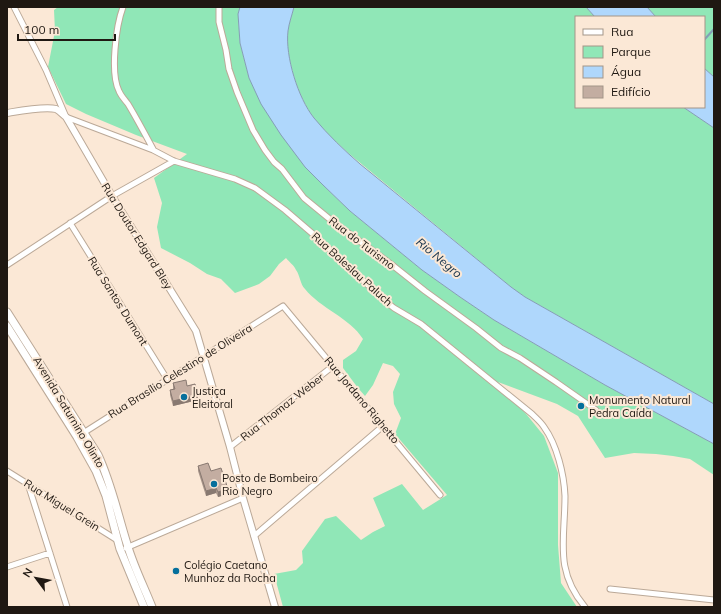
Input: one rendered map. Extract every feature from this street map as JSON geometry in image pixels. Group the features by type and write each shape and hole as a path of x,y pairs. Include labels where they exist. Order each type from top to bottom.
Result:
{"main road":[{"name":"Avenida Saturnino Olinto","path":"7,312 98,455 109,481 128,548 152,607"},
{"name":"Avenida Saturnino Olinto","path":"7,326 77,437 96,471 106,496 120,549 144,607"}],"street":[{"path":"14,7 46,70 66,117"},
{"path":"122,7 116,47 115,75 119,91 153,150"},
{"name":"Rua do Turismo","path":"219,7 219,22 230,69 237,92 253,130 274,162 282,169 304,198 501,348 520,358 596,410"},
{"name":"Rua Boleslau Paluch","path":"7,113 41,108 57,109 66,117 153,150 174,161 235,179 255,188 285,210 313,234 394,308 421,324 532,414 544,426 552,439 558,458 565,495 562,551 565,568 570,585 585,607"},
{"name":"Rua Doutor Edgard Bley","path":"66,117 112,196 196,331 275,607"},
{"path":"7,264 112,196 174,161"},
{"name":"Rua Santos Dumont","path":"70,223 167,379"},
{"name":"Rua Brasílio Celestino de Oliveira","path":"77,437 283,306"},
{"name":"Rua Jordano Righetto","path":"283,306 440,495"},
{"name":"Rua Thomaz Weber","path":"230,447 333,366"},
{"path":"254,536 383,426"},
{"name":"Rua Miguel Grein","path":"7,471 117,540"},
{"path":"28,484 68,607"},
{"path":"120,549 128,548 243,498"},
{"path":"7,567 50,553"},
{"path":"610,589 714,600"}],"green space":[{"path":"58,7 240,7 238,14 240,43 249,78 305,167 323,185 350,211 422,270 494,320 605,385 714,444 714,475 690,459 673,456 634,453 605,458 578,416 557,404 498,382 544,436 558,473 558,545 561,583 577,607 283,607 274,574 296,570 303,563 302,551 325,519 336,516 361,540 385,526 373,498 402,484 423,510 447,495 395,434 401,418 394,404 393,392 400,374 393,366 383,363 373,385 365,396 343,368 343,360 356,351 363,339 351,325 311,296 303,287 295,268 286,258 279,264 270,276 259,284 235,293 221,279 207,274 190,263 161,248 157,227 162,203 154,178 187,154 136,135 66,104 48,67 55,31 54,10"},
{"path":"294,7 586,7 594,16 575,16 575,108 684,108 714,128 714,404 525,297 337,143 314,118 298,88 289,52 288,28"},
{"path":"647,7 714,7 714,77 705,69 705,16 655,16"}],"water":[{"name":"Rio Negro","path":"240,7 294,7 288,28 288,41 294,76 308,110 330,136 360,164 525,297 714,404 714,444 605,385 494,320 422,270 350,211 305,167 281,135 261,104 249,78 240,43 238,14"},
{"path":"586,7 647,7 655,16 594,16"},
{"path":"705,69 714,77 714,128 684,108 705,108"}],"building":[{"name":"Justiça Eleitoral","path":"186,380 187,386 195,384 198,395 173,401 170,390 175,389 173,383"},
{"name":"Posto de Bombeiro Rio Negro","path":"208,463 211,471 221,468 228,489 218,492 216,488 206,491 198,466"}],"waterway":[{"path":"705,39 714,29"}],"place":[{"name":"Justiça Eleitoral","path":"184,397"},
{"name":"Monumento Natural Pedra Caída","path":"581,406"},
{"name":"Posto de Bombeiro Rio Negro","path":"214,484"},
{"name":"Colégio Caetano Munhoz da Rocha","path":"176,571"}]}
